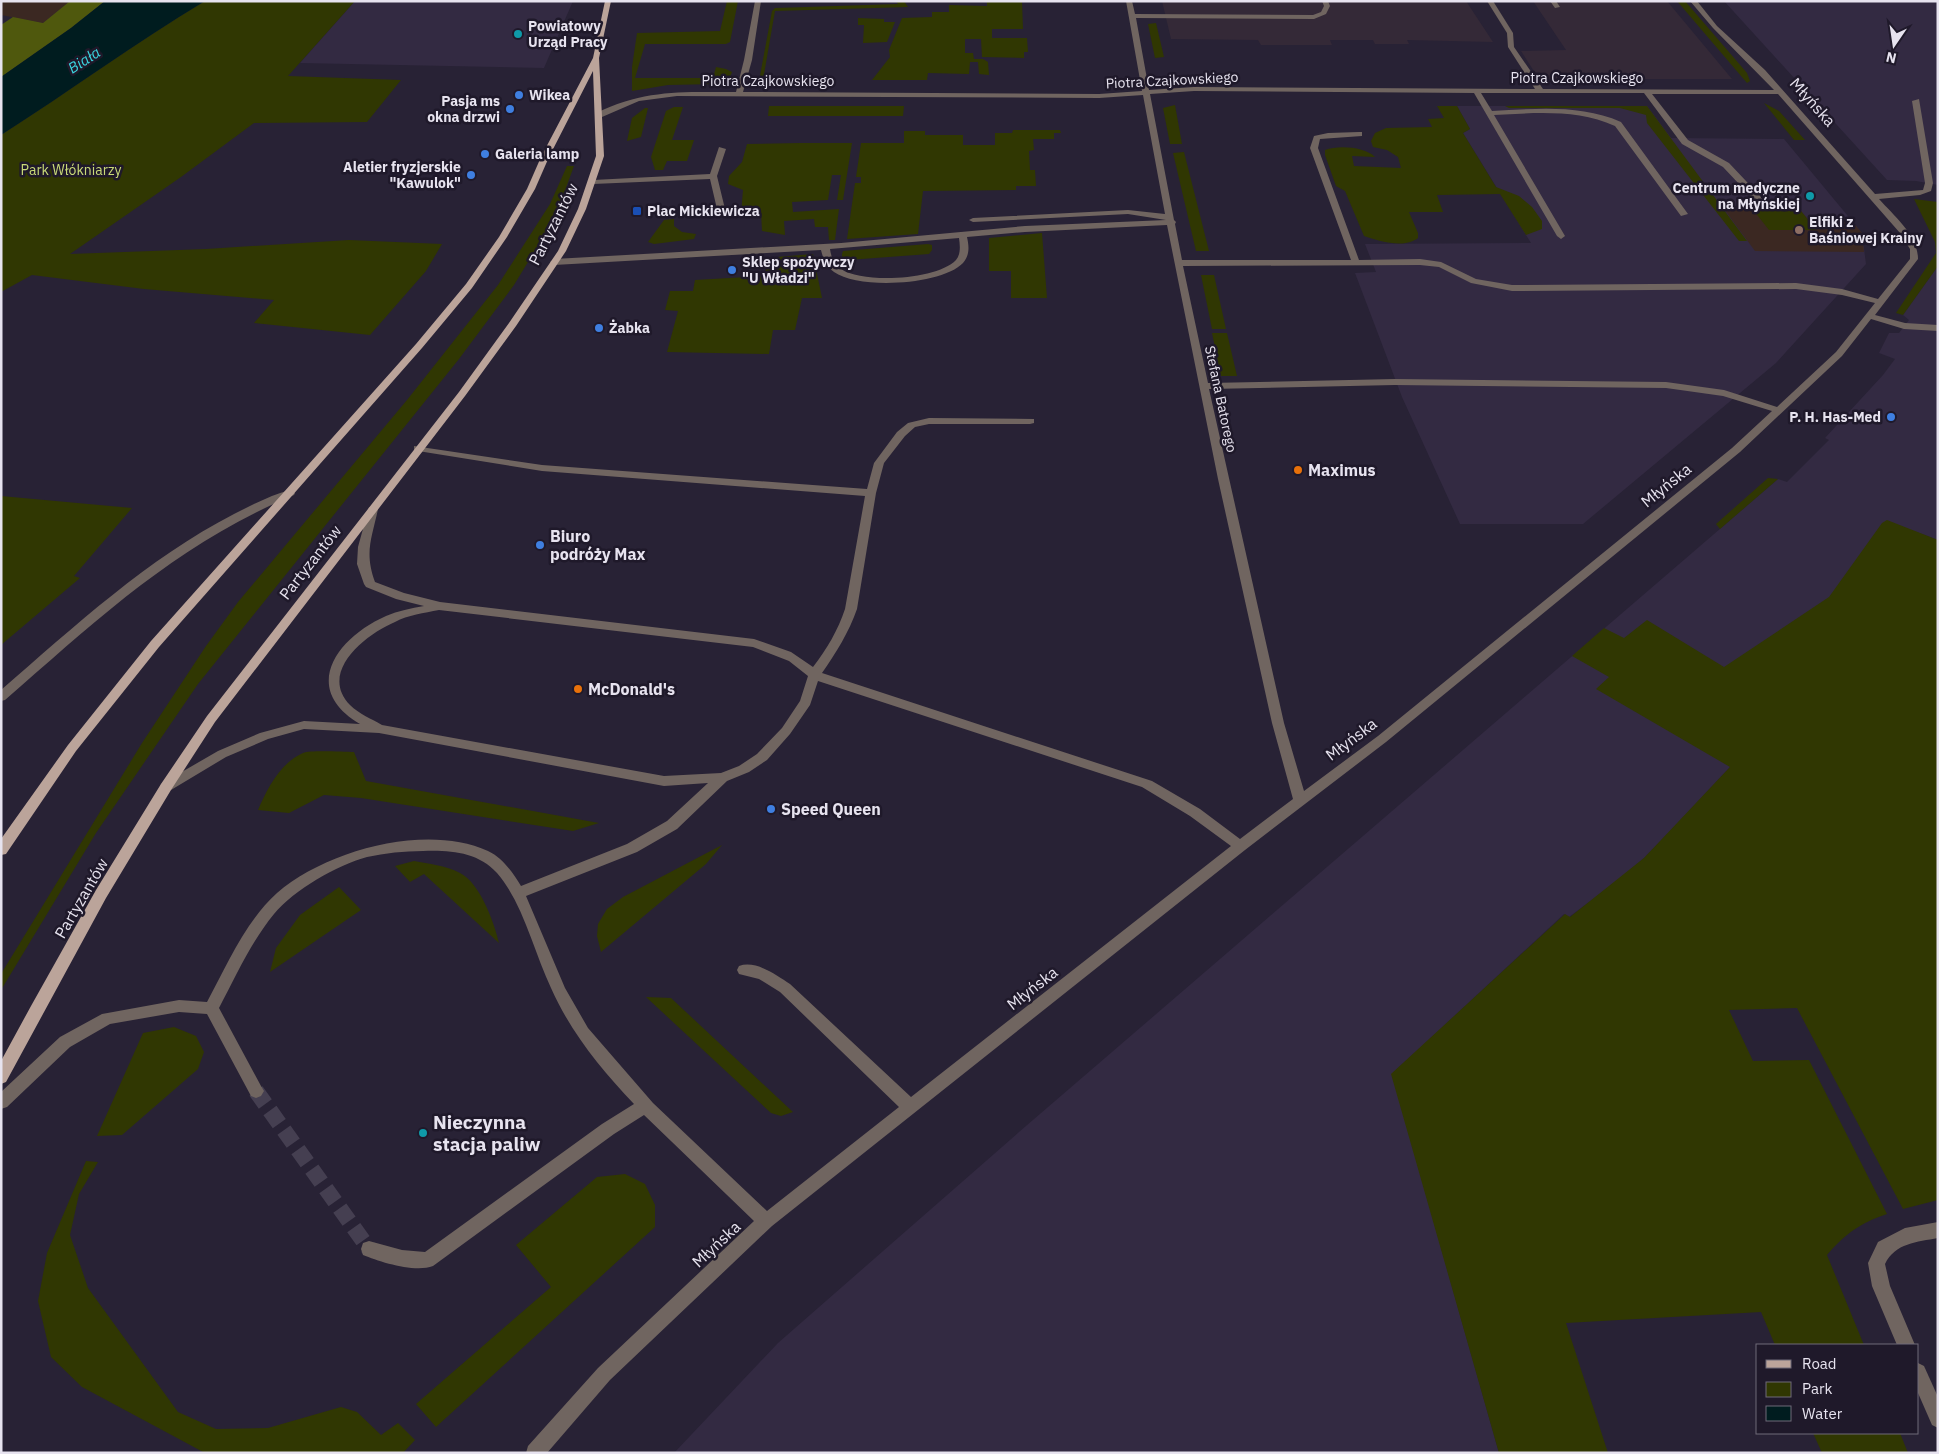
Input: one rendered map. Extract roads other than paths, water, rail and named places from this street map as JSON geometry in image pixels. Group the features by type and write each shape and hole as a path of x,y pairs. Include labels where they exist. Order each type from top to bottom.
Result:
{"main road":[{"name":"Partyzantów","path":"1,1077 101,894 166,787 211,719 513,324 554,262 578,218 593,182 600,156 596,58 608,1"},
{"name":"Partyzantów","path":"1,850 72,748 155,644 419,346 474,278 503,237 532,189 545,157 596,58"}],"street":[{"path":"739,94 748,60 758,1"},
{"name":"Stefana Batorego","path":"1128,1 1178,263 1204,386 1278,723 1300,799"},
{"path":"1131,16 1314,16 1324,13 1327,6 1326,1"},
{"path":"1490,1 1510,33 1511,46 1540,90"},
{"name":"Młyńska","path":"535,1453 604,1374 766,1221 1240,846 1389,732 1736,450 1839,354 1881,302 1914,259 1914,249 1904,232 1762,72 1715,27 1693,1"},
{"name":"Piotra Czajkowskiego","path":"599,115 626,101 643,97 677,94 1098,96 1194,88 1780,92"},
{"path":"1476,90 1561,236"},
{"path":"1646,91 1685,142 1726,165 1760,201"},
{"path":"1872,197 1920,193 1927,190 1929,183 1916,101"},
{"path":"1489,112 1582,112 1607,117 1622,129 1684,214"},
{"path":"1356,262 1314,148 1317,138 1323,136 1359,134"},
{"path":"720,209 713,176 722,150"},
{"path":"593,182 713,176"},
{"path":"973,220 1128,212 1171,220"},
{"path":"554,262 824,247 1024,229 1171,220"},
{"path":"824,247 830,264 848,276 868,280 902,279 933,275 949,269 960,261 964,253 963,235"},
{"path":"1178,263 1420,262 1440,266 1474,282 1512,288 1796,286 1842,292 1881,302"},
{"path":"1869,316 1904,326 1938,328"},
{"path":"1204,386 1396,382 1666,384 1729,393 1780,411"},
{"path":"519,893 632,848 672,825 722,778 744,768 762,756 786,730 806,702 814,675 838,642 851,609 871,493 879,463 901,434 912,426 929,421 1030,421"},
{"path":"418,448 542,468 871,493"},
{"name":"Partyzantów","path":"1,696 140,579 197,539 250,510 290,493"},
{"path":"373,509 364,547 363,564 370,584 400,596 438,606 754,643 786,653 802,662 814,675 1147,784 1196,812 1218,827 1240,846"},
{"path":"379,729 344,707 336,695 332,678 337,662 362,637 390,620 438,606"},
{"path":"166,787 222,754 273,734 304,725 379,729 664,781 722,778"},
{"path":"211,1008 255,928 282,897 320,874 363,853 412,845 443,845 472,851 494,861 519,893 551,974 582,1032 645,1106 766,1221"},
{"path":"744,970 763,974 785,988 910,1107"},
{"path":"1,1102 65,1042 107,1018 179,1006 211,1008"},
{"path":"211,1008 256,1091"},
{"path":"369,1249 402,1258 427,1260 608,1129 645,1106"},
{"path":"1906,1344 1881,1286 1876,1263 1884,1248 1905,1236 1938,1230"},
{"path":"1919,1374 1938,1420"}],"water":[{"name":"Biała","path":"105,1 205,1 153,33 1,135 1,77 71,28"}],"tunnel":[{"path":"256,1091 369,1249"}],"place":[{"name":"Powiatowy Urząd Pracy","path":"518,34"},
{"name":"Wikea","path":"519,95"},
{"name":"Pasja ms okna drzwi","path":"510,109"},
{"name":"Galeria lamp","path":"485,154"},
{"name":"Aletier fryzjerskie \"Kawulok\"","path":"471,175"},
{"name":"Centrum medyczne na Młyńskiej","path":"1810,196"},
{"name":"Plac Mickiewicza","path":"637,211"},
{"name":"Elfiki z Baśniowej Krainy","path":"1799,230"},
{"name":"Sklep spożywczy \"U Władzi\"","path":"732,270"},
{"name":"Żabka","path":"599,328"},
{"name":"P. H. Has-Med","path":"1891,417"},
{"name":"Maximus","path":"1298,470"},
{"name":"Biuro podróży Max","path":"540,545"},
{"name":"McDonald's","path":"578,689"},
{"name":"Speed Queen","path":"771,809"},
{"name":"Nieczynna stacja paliw","path":"423,1133"}],"park label":[{"name":"Park Włókniarzy","path":"71,170"}]}
